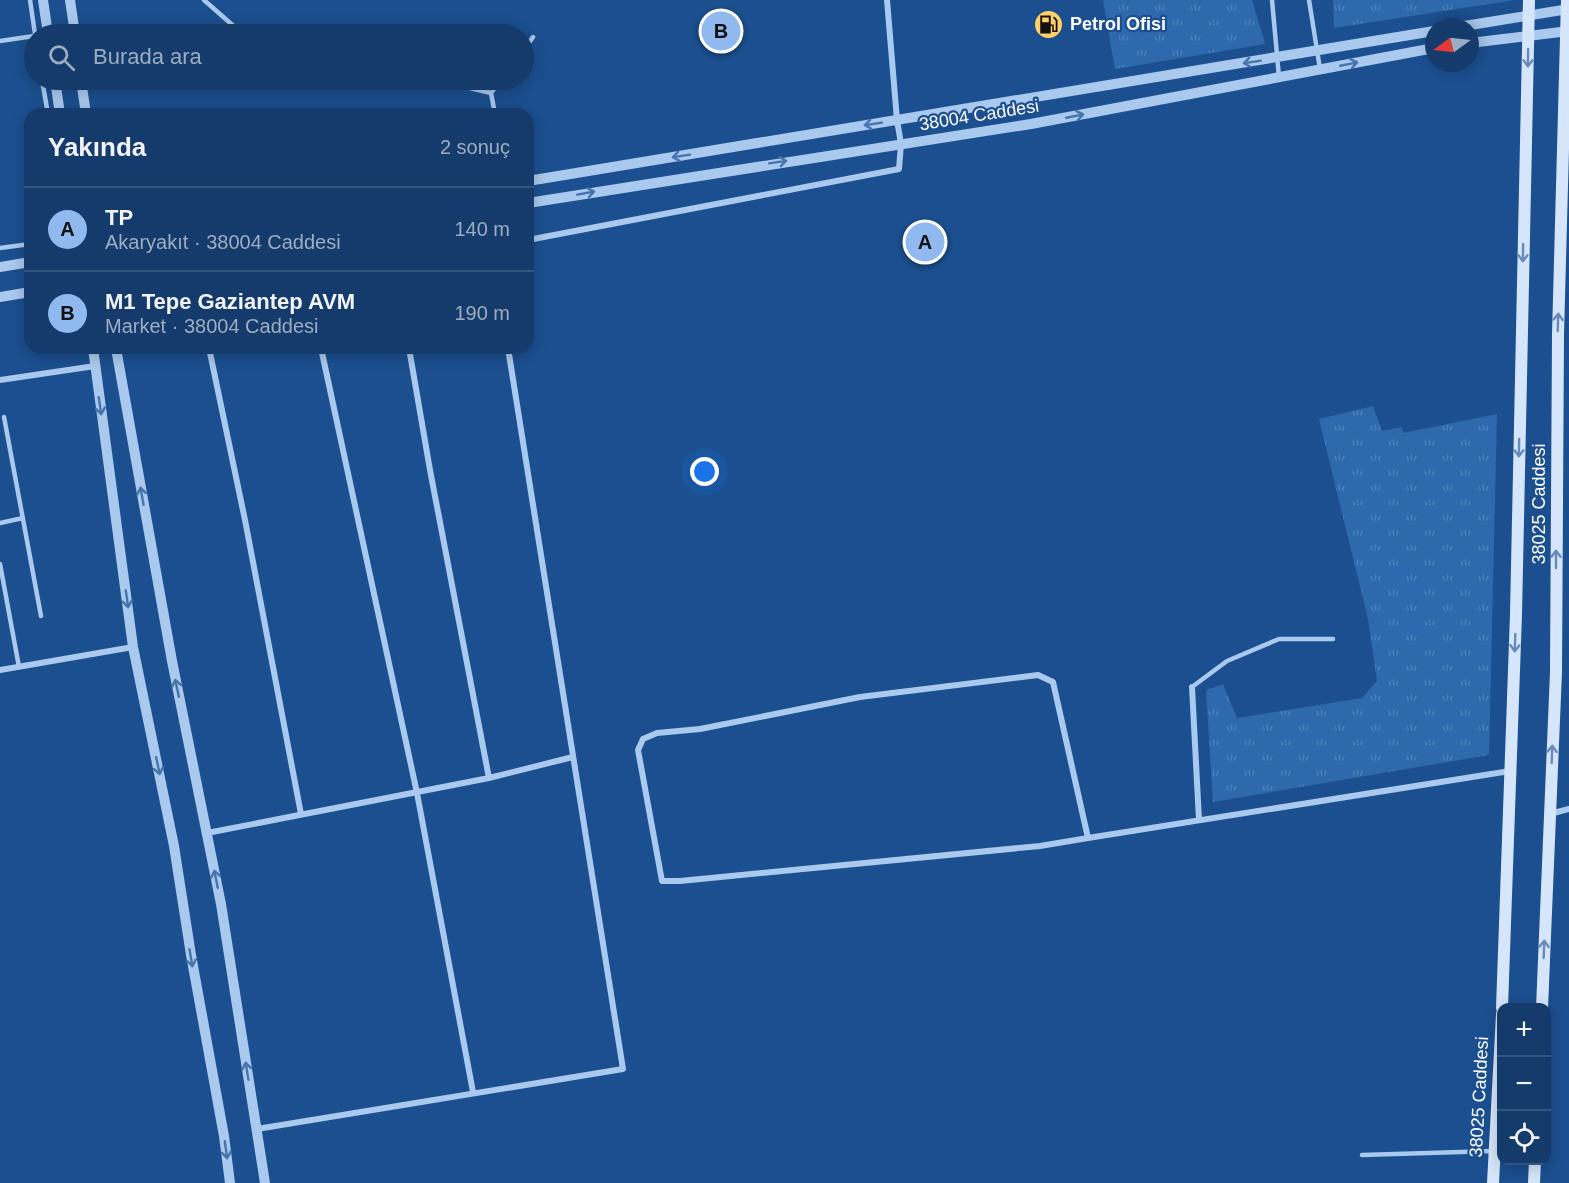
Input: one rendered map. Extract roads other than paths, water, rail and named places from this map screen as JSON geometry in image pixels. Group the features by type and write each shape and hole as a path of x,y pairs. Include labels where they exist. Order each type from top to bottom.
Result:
{"main road":[{"name":"38025 Caddesi","path":"1502,1003 1516,602 1529,0"},
{"name":"38025 Caddesi","path":"1542,1003 1556,672 1566,174 1564,128 1568,6"},
{"name":"38025 Caddesi","path":"1492,1183 1499,1057"},
{"path":"1534,1183 1535,1165"}],"street":[{"path":"44,0 47,24"},
{"path":"69,0 73,24"},
{"path":"534,239 899,169 902,144 897,120 887,0"},
{"path":"1479,23 1568,6"},
{"path":"1479,42 1568,31"},
{"name":"38004 Caddesi","path":"534,180 1425,33"},
{"name":"38004 Caddesi","path":"534,202 1031,124 1425,50"},
{"path":"56,90 59,108"},
{"path":"82,90 85,108"},
{"path":"1564,128 1569,114"},
{"path":"0,267 24,263"},
{"path":"0,297 24,293"},
{"path":"94,354 133,647 174,846 230,1183"},
{"path":"118,354 172,661 221,904 265,1183"},
{"path":"210,354 246,520 301,814"},
{"path":"322,354 417,793 473,1092"},
{"path":"410,354 429,470 489,778"},
{"path":"256,1129 623,1069 509,354"},
{"path":"0,380 95,366"},
{"path":"0,670 133,647"},
{"path":"1088,838 1053,682 1038,675 919,688 906,693 860,698 700,729 657,733 643,740 638,750 662,881 1040,846 1510,771"},
{"path":"1192,687 1199,820"},
{"path":"207,833 417,793 573,757"},
{"path":"1550,814 1569,809"}],"lane":[{"path":"30,0 33,24"},
{"path":"204,0 231,24"},
{"path":"1272,0 1279,77"},
{"path":"1309,0 1320,69"},
{"path":"0,41 24,37"},
{"path":"44,90 47,108"},
{"path":"478,90 490,93"},
{"path":"490,93 494,108"},
{"path":"0,248 24,245"},
{"path":"3,417 41,616"},
{"path":"0,523 22,518"},
{"path":"0,564 19,667"},
{"path":"1192,687 1227,661 1279,639 1333,639"},
{"path":"1362,1155 1494,1150"}],"place":[{"name":"Petrol Ofisi","path":"1049,24"},
{"name":"M1 Tepe Gaziantep AVM","path":"721,31"},
{"name":"TP","path":"925,242"}]}
